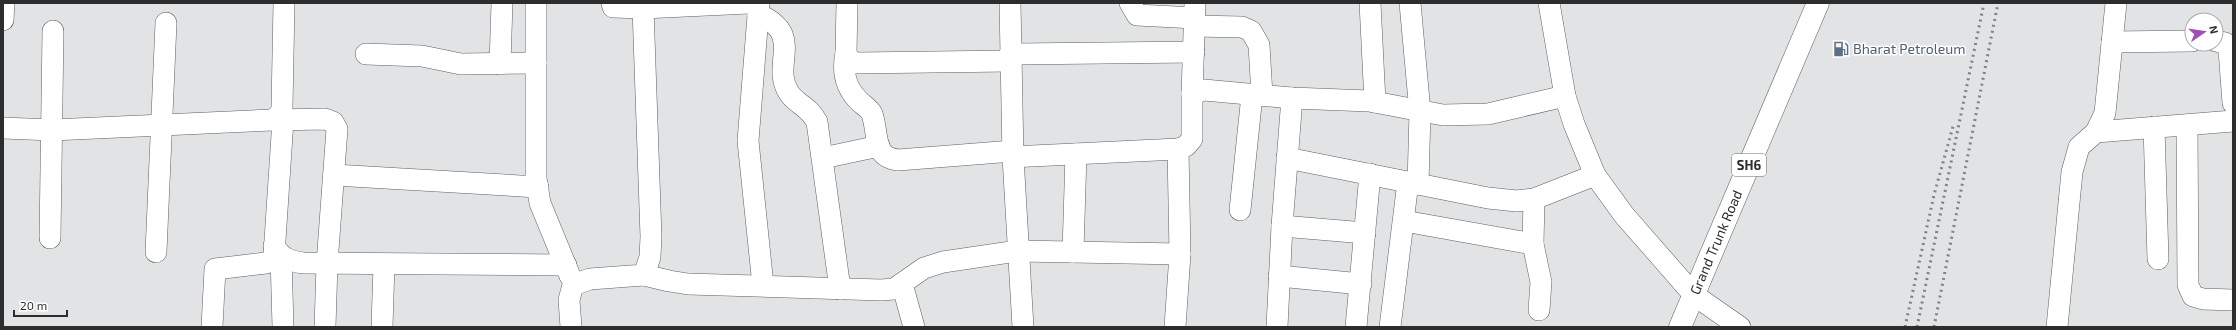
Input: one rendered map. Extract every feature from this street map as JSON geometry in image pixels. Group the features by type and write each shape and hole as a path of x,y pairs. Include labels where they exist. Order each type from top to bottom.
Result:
{"main road":[{"name":"Grand Trunk Road","path":"1680,327 1818,3"}],"street":[{"path":"3,20 4,3"},
{"path":"283,327 278,251 278,120 282,107 284,3"},
{"path":"500,64 502,3"},
{"path":"536,3 536,178 540,203 573,285 569,300 570,327"},
{"path":"612,3 613,7 643,8 755,7 772,20 779,28 785,50 786,83 789,93 795,100 812,112 816,122 823,158 840,289"},
{"path":"847,3 846,53 843,68 846,82 853,95 871,113 881,152 887,159 898,160 1013,154 1076,154 1178,149 1186,146 1192,139 1195,16"},
{"path":"1010,3 1013,154 1023,327"},
{"path":"1130,3 1137,15 1195,16 1242,27 1250,31 1259,45 1257,95 1240,210"},
{"path":"1370,3 1375,102"},
{"path":"1390,327 1404,220 1413,183 1420,112 1410,3"},
{"path":"1549,3 1565,96 1574,124 1595,176 1624,215 1694,296 1740,327"},
{"path":"2057,327 2075,159 2080,147 2096,132 2105,113 2116,3"},
{"path":"755,7 748,140 763,285"},
{"path":"643,8 651,237 650,257 644,275"},
{"path":"156,252 160,125 166,23"},
{"path":"50,238 53,31"},
{"path":"2112,42 2184,41"},
{"path":"2224,43 2229,50 2233,103"},
{"path":"846,53 849,59 856,62 1194,52"},
{"path":"366,54 422,56 461,64 536,63"},
{"path":"1192,94 1204,90 1292,98 1375,102 1404,107 1420,112 1443,115 1488,114 1565,96"},
{"path":"1277,327 1282,226 1292,98"},
{"path":"3,128 52,130 324,119 333,122 337,129 337,138 326,264 325,327"},
{"path":"2096,132 2233,121"},
{"path":"2187,125 2188,285 2193,296 2198,298 2233,300"},
{"path":"2154,127 2158,259"},
{"path":"823,158 879,146"},
{"path":"1175,327 1180,254 1178,149"},
{"path":"1073,252 1076,154"},
{"path":"1287,158 1488,198 1517,201 1534,199 1595,176"},
{"path":"1356,327 1370,174"},
{"path":"334,175 538,187"},
{"path":"1534,199 1533,244 1541,282 1539,310"},
{"path":"1404,220 1533,244"},
{"path":"1282,226 1365,233"},
{"path":"278,251 290,261 326,264 566,265"},
{"path":"212,327 215,269 271,261 278,251"},
{"path":"573,285 590,279 644,275 669,282 688,284 763,285 881,290 894,289 910,276 924,268 944,262 1018,251 1180,254"},
{"path":"382,327 384,264"},
{"path":"1279,276 1361,284"},
{"path":"902,284 914,327"}],"railway":[{"path":"1917,327 1984,3"},
{"path":"1934,327 1998,3"},
{"path":"1905,327 1934,195 1954,123"}],"place":[{"name":"Bharat Petroleum","path":"1841,49"}]}
